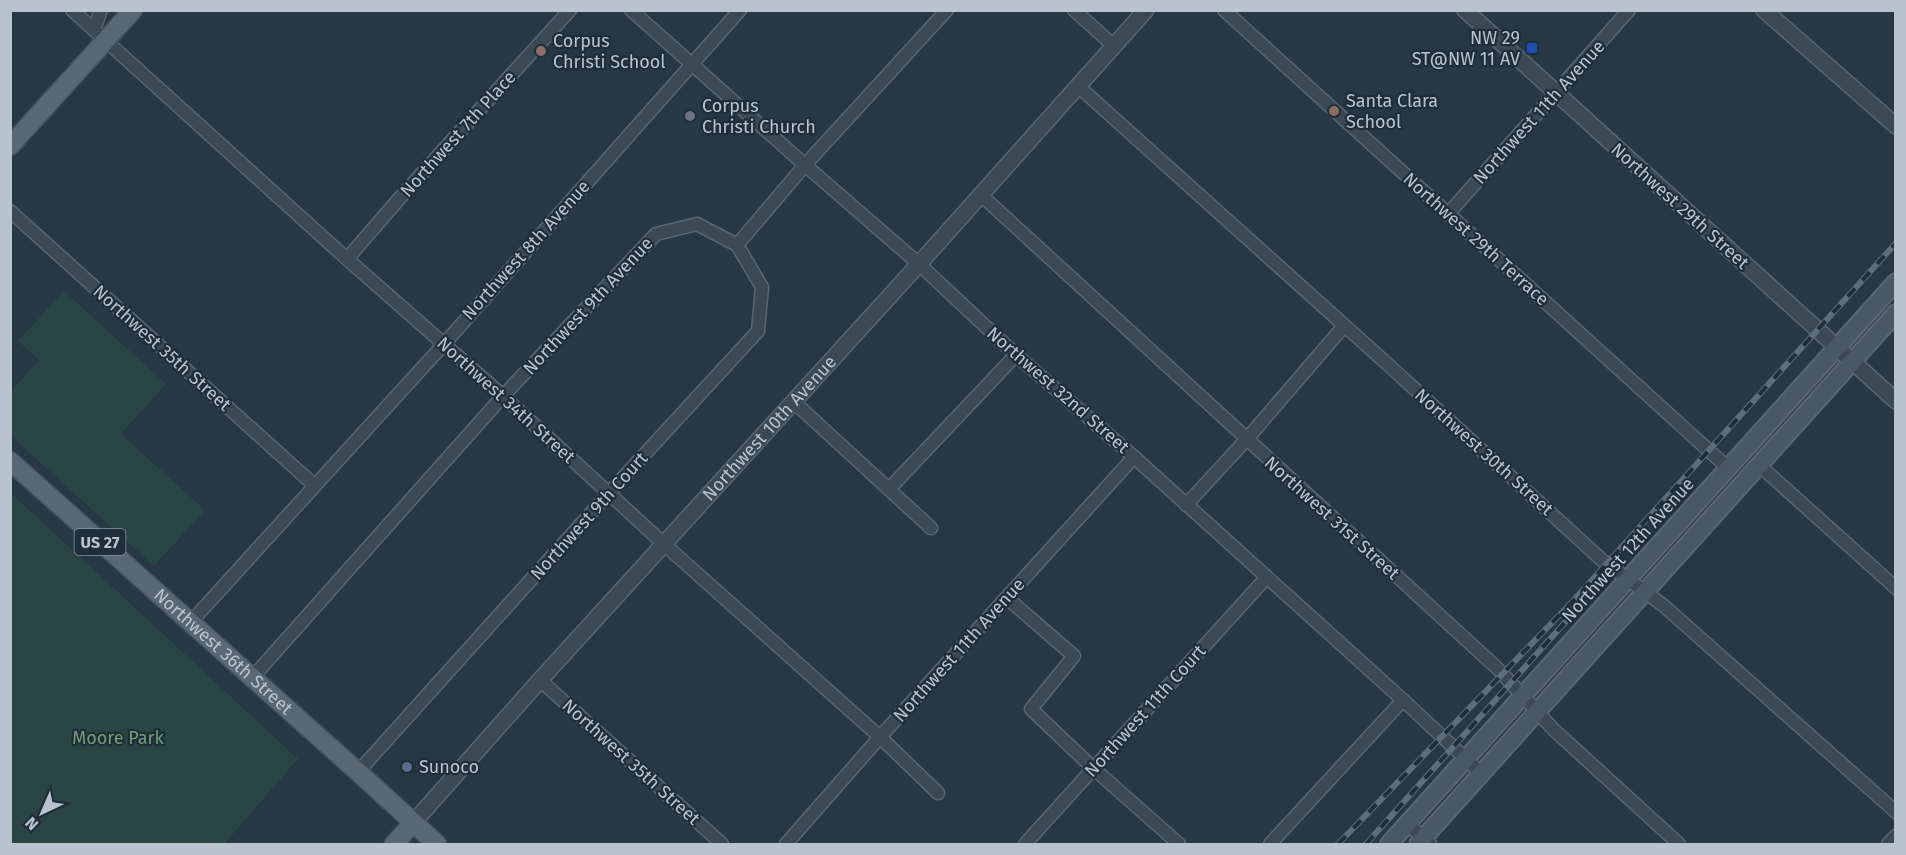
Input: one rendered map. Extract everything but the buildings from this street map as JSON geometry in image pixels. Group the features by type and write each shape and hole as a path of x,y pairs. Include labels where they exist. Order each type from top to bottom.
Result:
{"main road":[{"path":"10,146 100,36 133,10"},
{"name":"Northwest 12th Avenue","path":"1389,844 1896,282"},
{"path":"1424,843 1537,712 1896,313"},
{"path":"1759,465 1757,459 1760,448 1784,420 1790,398"},
{"name":"Northwest 36th Street","path":"10,461 436,844"},
{"path":"1691,541 1703,514 1729,482 1731,472 1728,468"},
{"name":"Northwest 10th Avenue","path":"394,844 414,823"}],"street":[{"name":"Northwest 34th Street","path":"72,10 347,259 503,396 938,792"},
{"path":"100,36 101,10"},
{"name":"Northwest 7th Place","path":"347,259 570,10"},
{"name":"Northwest 32nd Street","path":"631,10 920,264 1016,355 1134,458 1482,774"},
{"name":"Northwest 8th Avenue","path":"190,623 444,344 740,10"},
{"path":"737,245 805,165 947,10"},
{"path":"1074,10 1114,46"},
{"name":"Northwest 10th Avenue","path":"414,823 540,680 920,264 1146,10"},
{"name":"Northwest 29th Terrace","path":"1224,10 1728,468"},
{"name":"Northwest 29th Street","path":"1465,10 1896,401"},
{"name":"Northwest 11th Avenue","path":"1448,214 1629,10"},
{"path":"1764,10 1896,126"},
{"name":"Northwest 30th Street","path":"1078,86 1603,561 1664,606 1896,812"},
{"name":"Northwest 31st Street","path":"981,195 1497,668 1554,730 1679,844"},
{"name":"Northwest 35th Street","path":"10,211 314,485"},
{"name":"Northwest 9th Avenue","path":"252,678 503,396 656,234 697,224 737,245"},
{"name":"Northwest 9th Court","path":"358,772 758,331 762,287 737,245"},
{"path":"1186,505 1246,440 1344,326"},
{"path":"889,489 1016,355"},
{"path":"794,402 931,528"},
{"name":"Northwest 11th Avenue","path":"786,844 880,737 1134,458"},
{"path":"1759,465 1896,588"},
{"name":"Northwest 11th Court","path":"1025,844 1266,578"},
{"path":"1007,598 1074,656 1031,709 1093,768 1179,844"},
{"name":"Northwest 35th Street","path":"540,680 722,844"},
{"path":"1270,844 1403,700"},
{"path":"1408,824 1424,843"},
{"path":"1888,844 1896,836"}],"green space":[{"path":"64,291 166,384 121,434 205,510 154,566 11,436 11,391 39,360 18,341"},
{"name":"Moore Park","path":"11,493 298,759 224,844 11,844"}],"railway":[{"path":"1338,844 1573,601 1896,243"},
{"path":"1366,844 1578,608"}],"place":[{"name":"NW 29 ST@NW 11 AV","path":"1532,48"},
{"name":"Corpus Christi School","path":"541,51"},
{"name":"Santa Clara School","path":"1334,111"},
{"name":"Corpus Christi Church","path":"690,116"},
{"name":"Sunoco","path":"407,767"}]}
